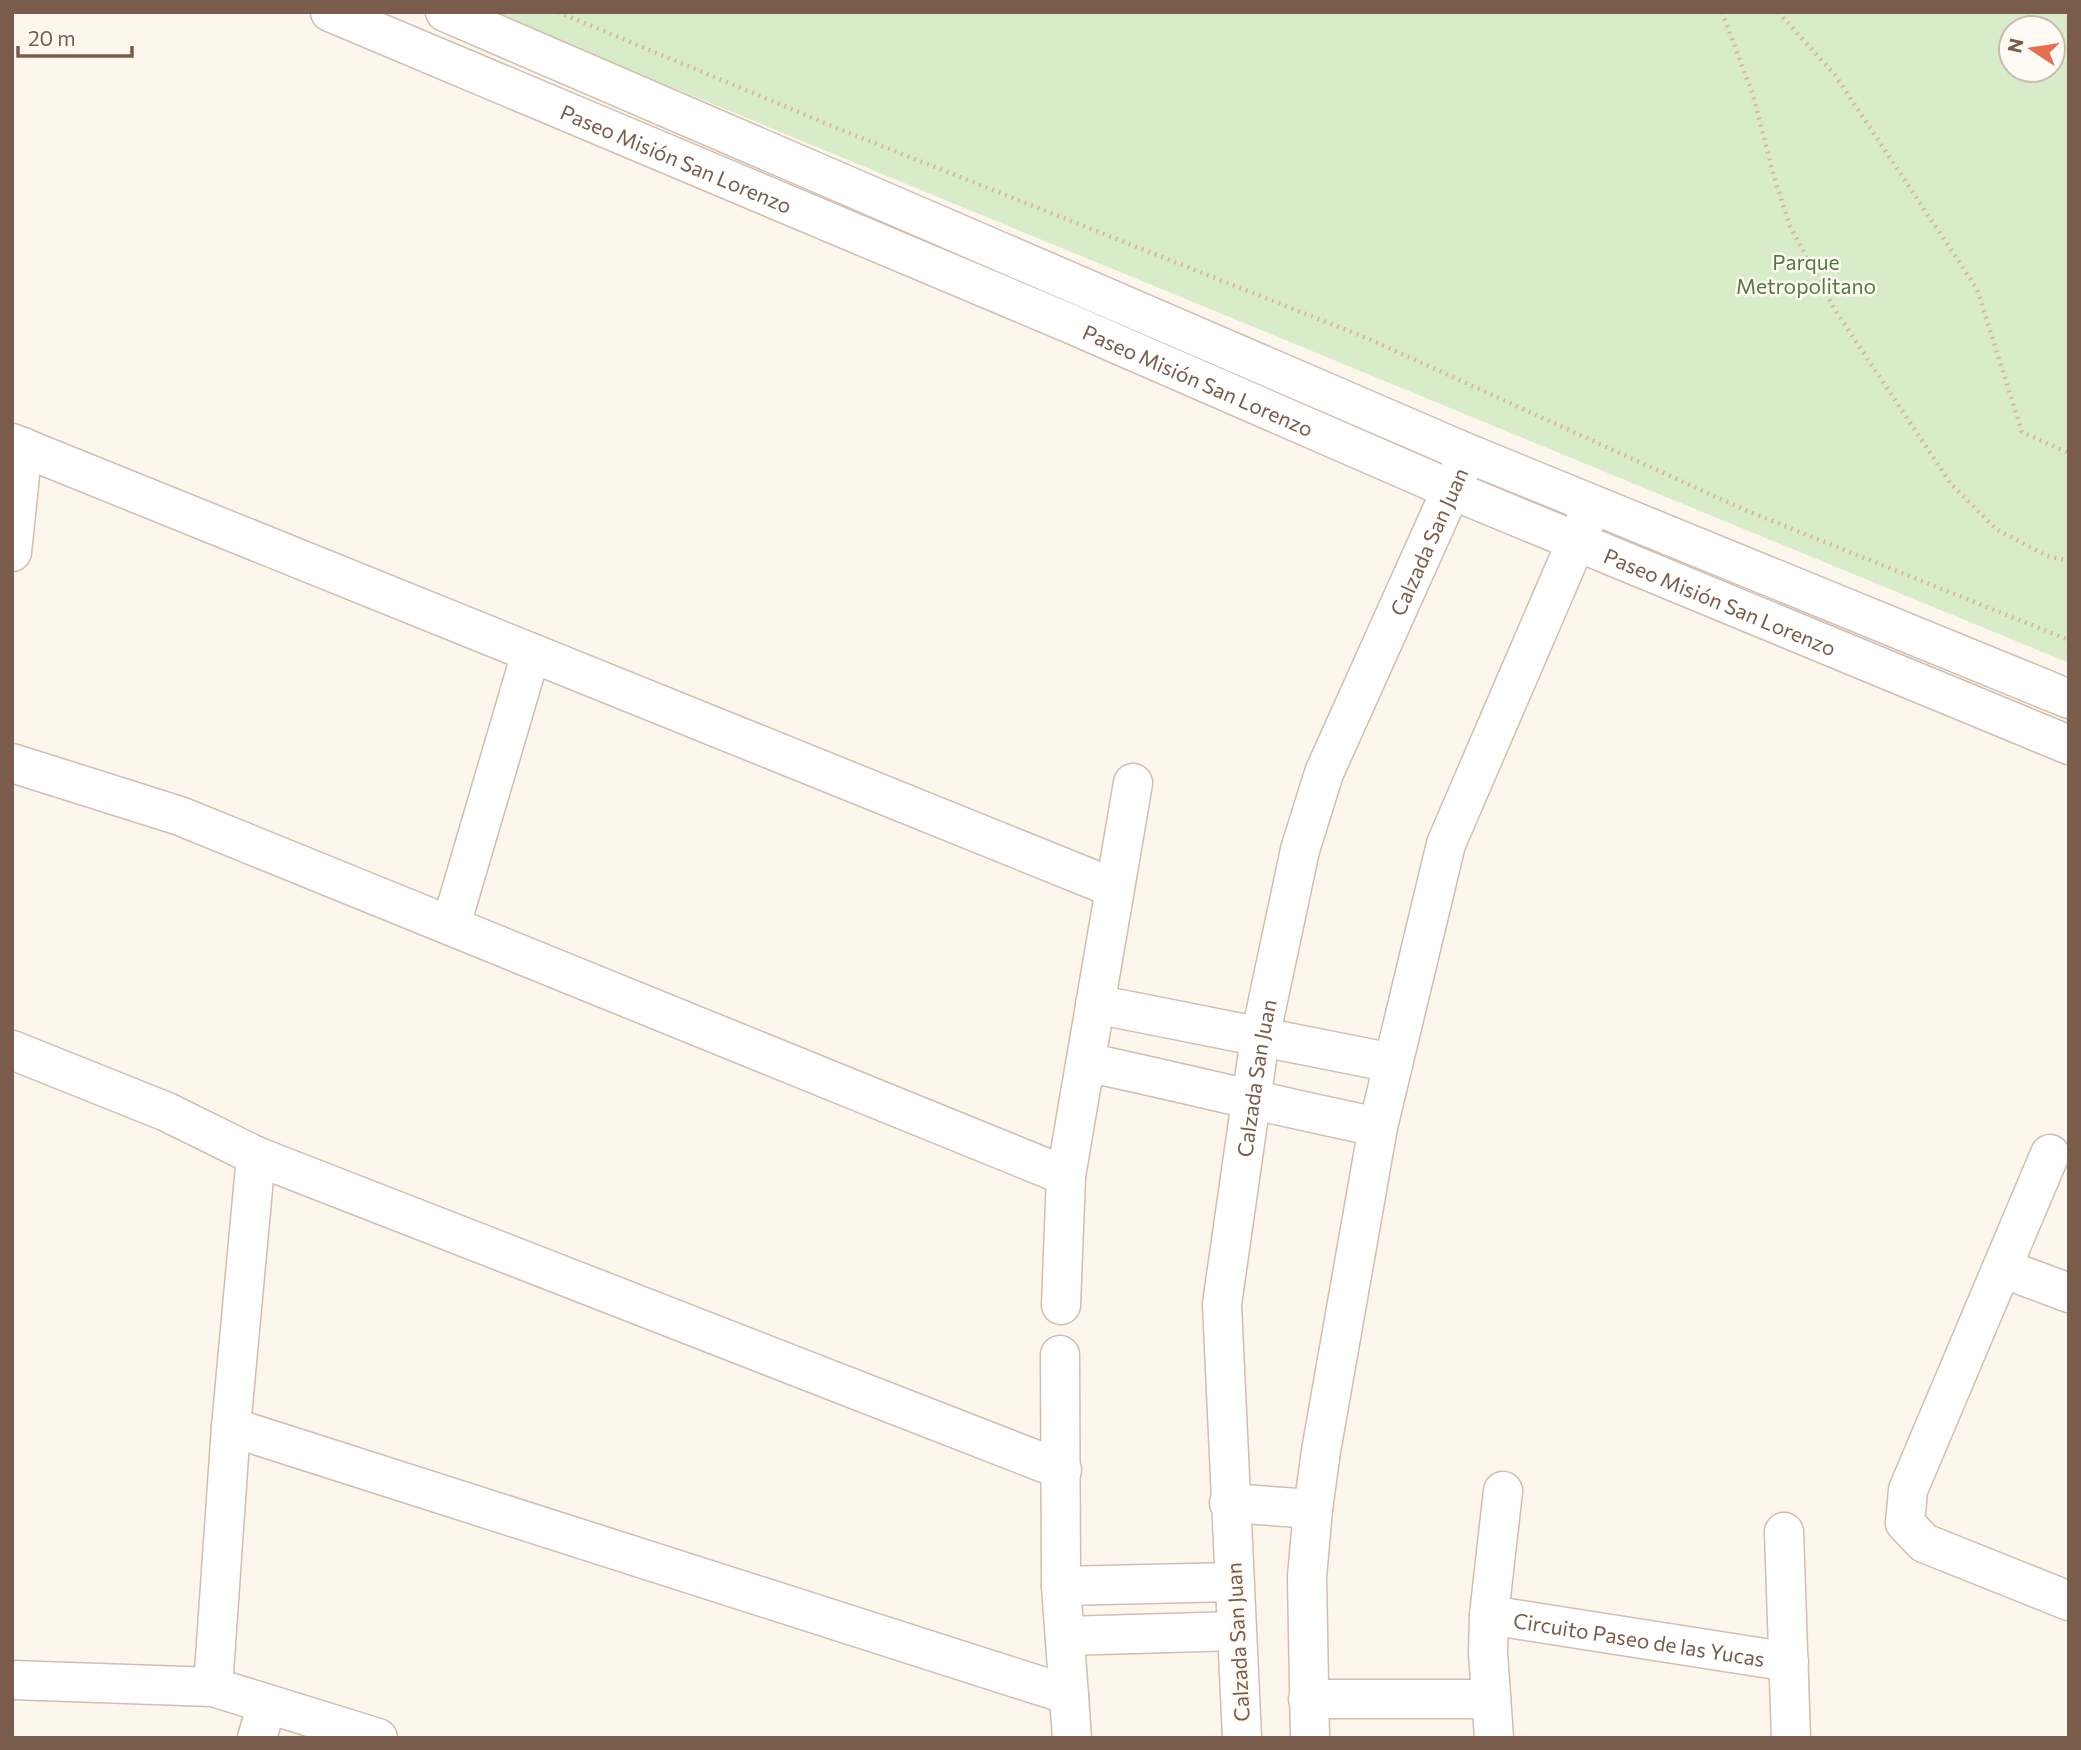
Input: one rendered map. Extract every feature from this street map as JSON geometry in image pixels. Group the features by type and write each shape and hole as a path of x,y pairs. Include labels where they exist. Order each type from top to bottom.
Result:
{"street":[{"name":"Paseo Misión San Lorenzo","path":"330,12 1071,324 1452,490 2069,745"},
{"name":"Paseo Misión San Lorenzo","path":"445,12 1467,453 2069,699"},
{"path":"12,552 18,445 1114,888"},
{"name":"Calzada San Juan","path":"1242,1738 1229,1503 1222,1304 1260,1038 1300,850 1324,773 1467,453"},
{"path":"1310,1738 1307,1577 1313,1509 1378,1126 1446,844 1593,504"},
{"path":"451,925 531,653"},
{"path":"12,763 180,816 1066,1177"},
{"path":"1061,1305 1066,1177 1133,783"},
{"path":"1095,1004 1393,1063"},
{"path":"12,1050 167,1112 256,1156 1062,1470"},
{"path":"1086,1062 1251,1101 1378,1126"},
{"path":"2050,1154 1908,1490 1905,1523 1924,1543 2069,1601"},
{"path":"213,1687 231,1427 256,1156"},
{"path":"2002,1268 2069,1293"},
{"path":"1060,1355 1061,1586 1072,1738"},
{"path":"231,1427 1069,1695"},
{"name":"Circuito Paseo de las Yucas","path":"1494,1738 1489,1615 1503,1491"},
{"path":"1229,1503 1313,1509"},
{"name":"Circuito Paseo de las Yucas","path":"1784,1532 1791,1738"},
{"path":"1061,1586 1234,1582"},
{"name":"Circuito Paseo de las Yucas","path":"1489,1615 1789,1662"},
{"path":"1065,1636 1236,1631"},
{"path":"12,1681 213,1687 262,1721 378,1738"},
{"path":"1308,1699 1492,1699"}],"path":[{"path":"558,12 849,133 1369,339 1745,510 2069,640"},
{"path":"1722,12 1754,95 1773,177 1790,226 1835,310 1951,484 1996,529 2047,556 2069,561"},
{"path":"1779,12 1835,75 1977,289 2022,432 2069,453"}],"green space":[{"name":"Parque Metropolitano","path":"489,12 2069,12 2069,663"}]}
